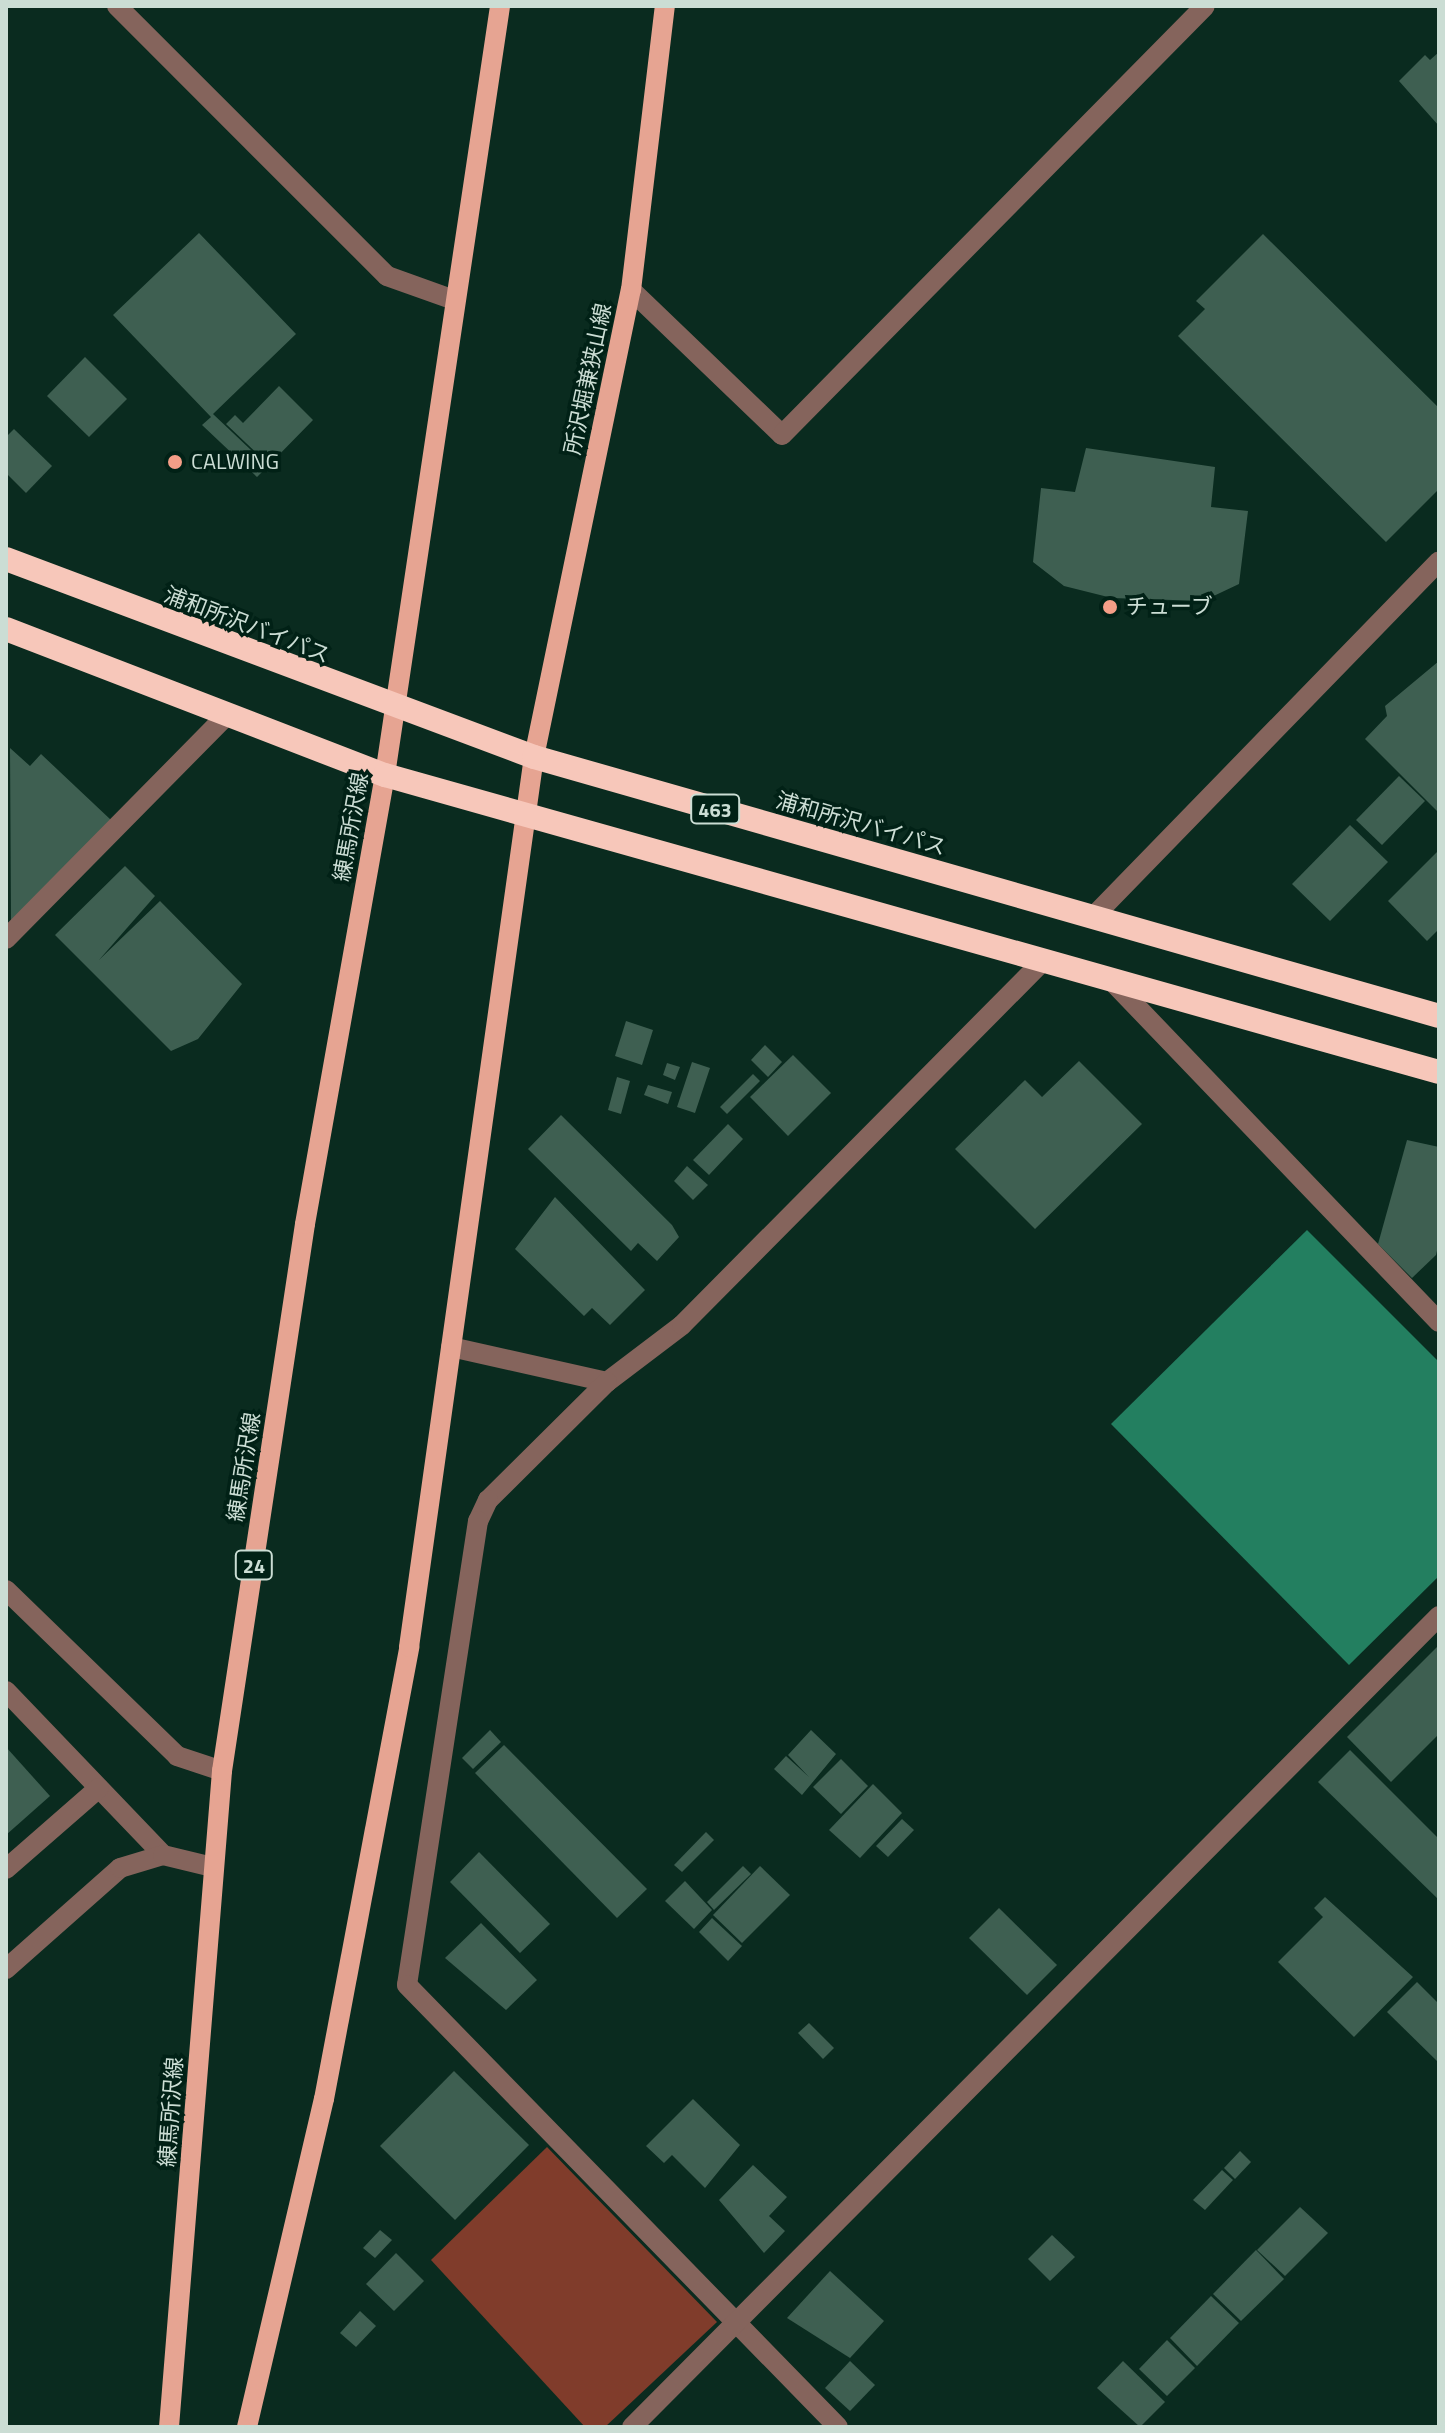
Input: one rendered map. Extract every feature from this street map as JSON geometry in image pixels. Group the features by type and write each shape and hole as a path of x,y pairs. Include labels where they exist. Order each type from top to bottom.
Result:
{"highway":[{"name":"浦和所沢バイパス","path":"6,559 394,710 534,757 1439,1016"},
{"path":"6,629 385,775 1439,1072"}],"main road":[{"path":"394,710 500,6"},
{"name":"所沢堀兼狭山線","path":"534,757 631,290 665,6"},
{"name":"練馬所沢線","path":"169,2427 222,1771 305,1224 394,710"},
{"path":"247,2427 353,1948 409,1647 534,757"}],"street":[{"path":"117,6 387,276 454,300"},
{"path":"631,290 782,435 1205,6"},
{"path":"1093,917 1144,856 1439,561"},
{"path":"6,939 226,716"},
{"path":"838,2427 407,1985 478,1521 488,1500 607,1382 682,1325 1044,960"},
{"path":"1111,980 1439,1322"},
{"path":"451,1347 607,1382"},
{"path":"6,1590 177,1756 222,1771"},
{"path":"632,2427 737,2325 1439,1616"},
{"path":"6,1691 163,1855"},
{"path":"6,1869 99,1788"},
{"path":"6,1969 120,1868 163,1855 213,1867"}],"shaded area":[{"path":"1307,1230 1439,1362 1439,1576 1349,1665 1111,1424"},
{"path":"547,2147 717,2322 605,2427 585,2427 431,2260"}],"building":[{"path":"1439,52 1439,126 1399,81 1425,55 1430,60"},
{"path":"199,233 296,334 213,414 268,466 257,477 202,425 211,417 113,315"},
{"path":"1263,234 1439,408 1439,489 1386,542 1178,336 1205,309 1196,301"},
{"path":"85,357 127,399 89,437 47,396"},
{"path":"279,386 313,420 269,465 226,424 235,415 243,423"},
{"path":"14,429 52,466 26,493 6,473 6,437"},
{"path":"1086,448 1215,467 1211,507 1248,511 1239,584 1203,601 1112,598 1064,586 1033,562 1041,488 1075,492"},
{"path":"1439,661 1437,811 1365,739 1387,716 1385,706"},
{"path":"10,748 30,766 41,754 111,820 11,925"},
{"path":"1399,776 1425,801 1382,845 1356,820"},
{"path":"1350,825 1388,862 1330,921 1292,884"},
{"path":"1439,850 1439,929 1427,941 1388,901"},
{"path":"125,866 155,896 99,960 160,901 242,984 198,1039 171,1051 55,935"},
{"path":"626,1021 653,1030 642,1065 615,1056"},
{"path":"765,1045 782,1062 768,1077 751,1060"},
{"path":"793,1055 831,1093 788,1136 750,1097"},
{"path":"1079,1061 1142,1124 1035,1229 955,1149 1025,1080 1042,1097"},
{"path":"692,1062 710,1068 695,1113 677,1107"},
{"path":"667,1063 680,1067 675,1080 663,1075"},
{"path":"753,1074 760,1081 727,1114 720,1107"},
{"path":"617,1077 630,1081 621,1114 608,1110"},
{"path":"648,1085 672,1092 668,1104 644,1095"},
{"path":"561,1115 672,1225 679,1237 657,1261 638,1243 631,1251 528,1149"},
{"path":"728,1124 743,1139 709,1175 693,1160"},
{"path":"1407,1140 1439,1147 1439,1242 1436,1255 1412,1278 1378,1244"},
{"path":"687,1166 708,1185 693,1200 674,1181"},
{"path":"555,1197 645,1290 610,1325 592,1308 584,1316 515,1249"},
{"path":"1439,1645 1439,1734 1391,1782 1347,1737"},
{"path":"490,1730 501,1742 473,1769 462,1758"},
{"path":"811,1730 836,1754 802,1795 774,1769 786,1756 809,1777 788,1755"},
{"path":"504,1745 647,1889 617,1918 475,1773"},
{"path":"6,1747 50,1796 6,1835"},
{"path":"1350,1750 1439,1839 1439,1900 1318,1782"},
{"path":"841,1759 868,1786 841,1814 813,1787"},
{"path":"873,1784 902,1813 860,1858 829,1830"},
{"path":"902,1819 914,1830 888,1857 876,1846"},
{"path":"706,1832 714,1840 682,1872 674,1865"},
{"path":"479,1852 550,1924 520,1953 450,1882"},
{"path":"743,1866 751,1874 714,1910 707,1902"},
{"path":"760,1866 790,1895 742,1943 713,1915"},
{"path":"685,1881 712,1910 694,1929 665,1901"},
{"path":"1325,1897 1413,1977 1354,2037 1278,1962 1323,1917 1314,1908"},
{"path":"999,1908 1057,1965 1027,1995 969,1938"},
{"path":"712,1918 742,1946 728,1961 699,1932"},
{"path":"481,1923 537,1980 506,2010 445,1958"},
{"path":"1417,1982 1439,2004 1439,2063 1387,2012"},
{"path":"809,2023 834,2048 823,2059 798,2033"},
{"path":"454,2071 529,2145 455,2220 380,2146"},
{"path":"693,2099 740,2145 705,2188 672,2155 664,2163 646,2146"},
{"path":"1240,2151 1251,2162 1235,2179 1224,2168"},
{"path":"753,2165 787,2197 769,2216 785,2231 764,2253 719,2200"},
{"path":"1222,2170 1233,2180 1205,2210 1193,2200"},
{"path":"1300,2207 1328,2233 1285,2276 1257,2250"},
{"path":"380,2230 392,2240 375,2258 363,2248"},
{"path":"1052,2235 1075,2257 1050,2281 1028,2259"},
{"path":"1256,2250 1284,2279 1241,2321 1213,2294"},
{"path":"396,2253 424,2281 394,2311 366,2284"},
{"path":"830,2271 884,2321 850,2358 787,2318"},
{"path":"1211,2296 1239,2323 1197,2366 1170,2338"},
{"path":"360,2311 376,2326 356,2347 340,2333"},
{"path":"1167,2340 1195,2368 1167,2396 1139,2369"},
{"path":"850,2361 875,2385 850,2411 825,2388"},
{"path":"1123,2361 1165,2402 1140,2427 1097,2388"}],"place":[{"name":"CALWING","path":"175,462"},
{"name":"チューブ","path":"1110,607"}]}
